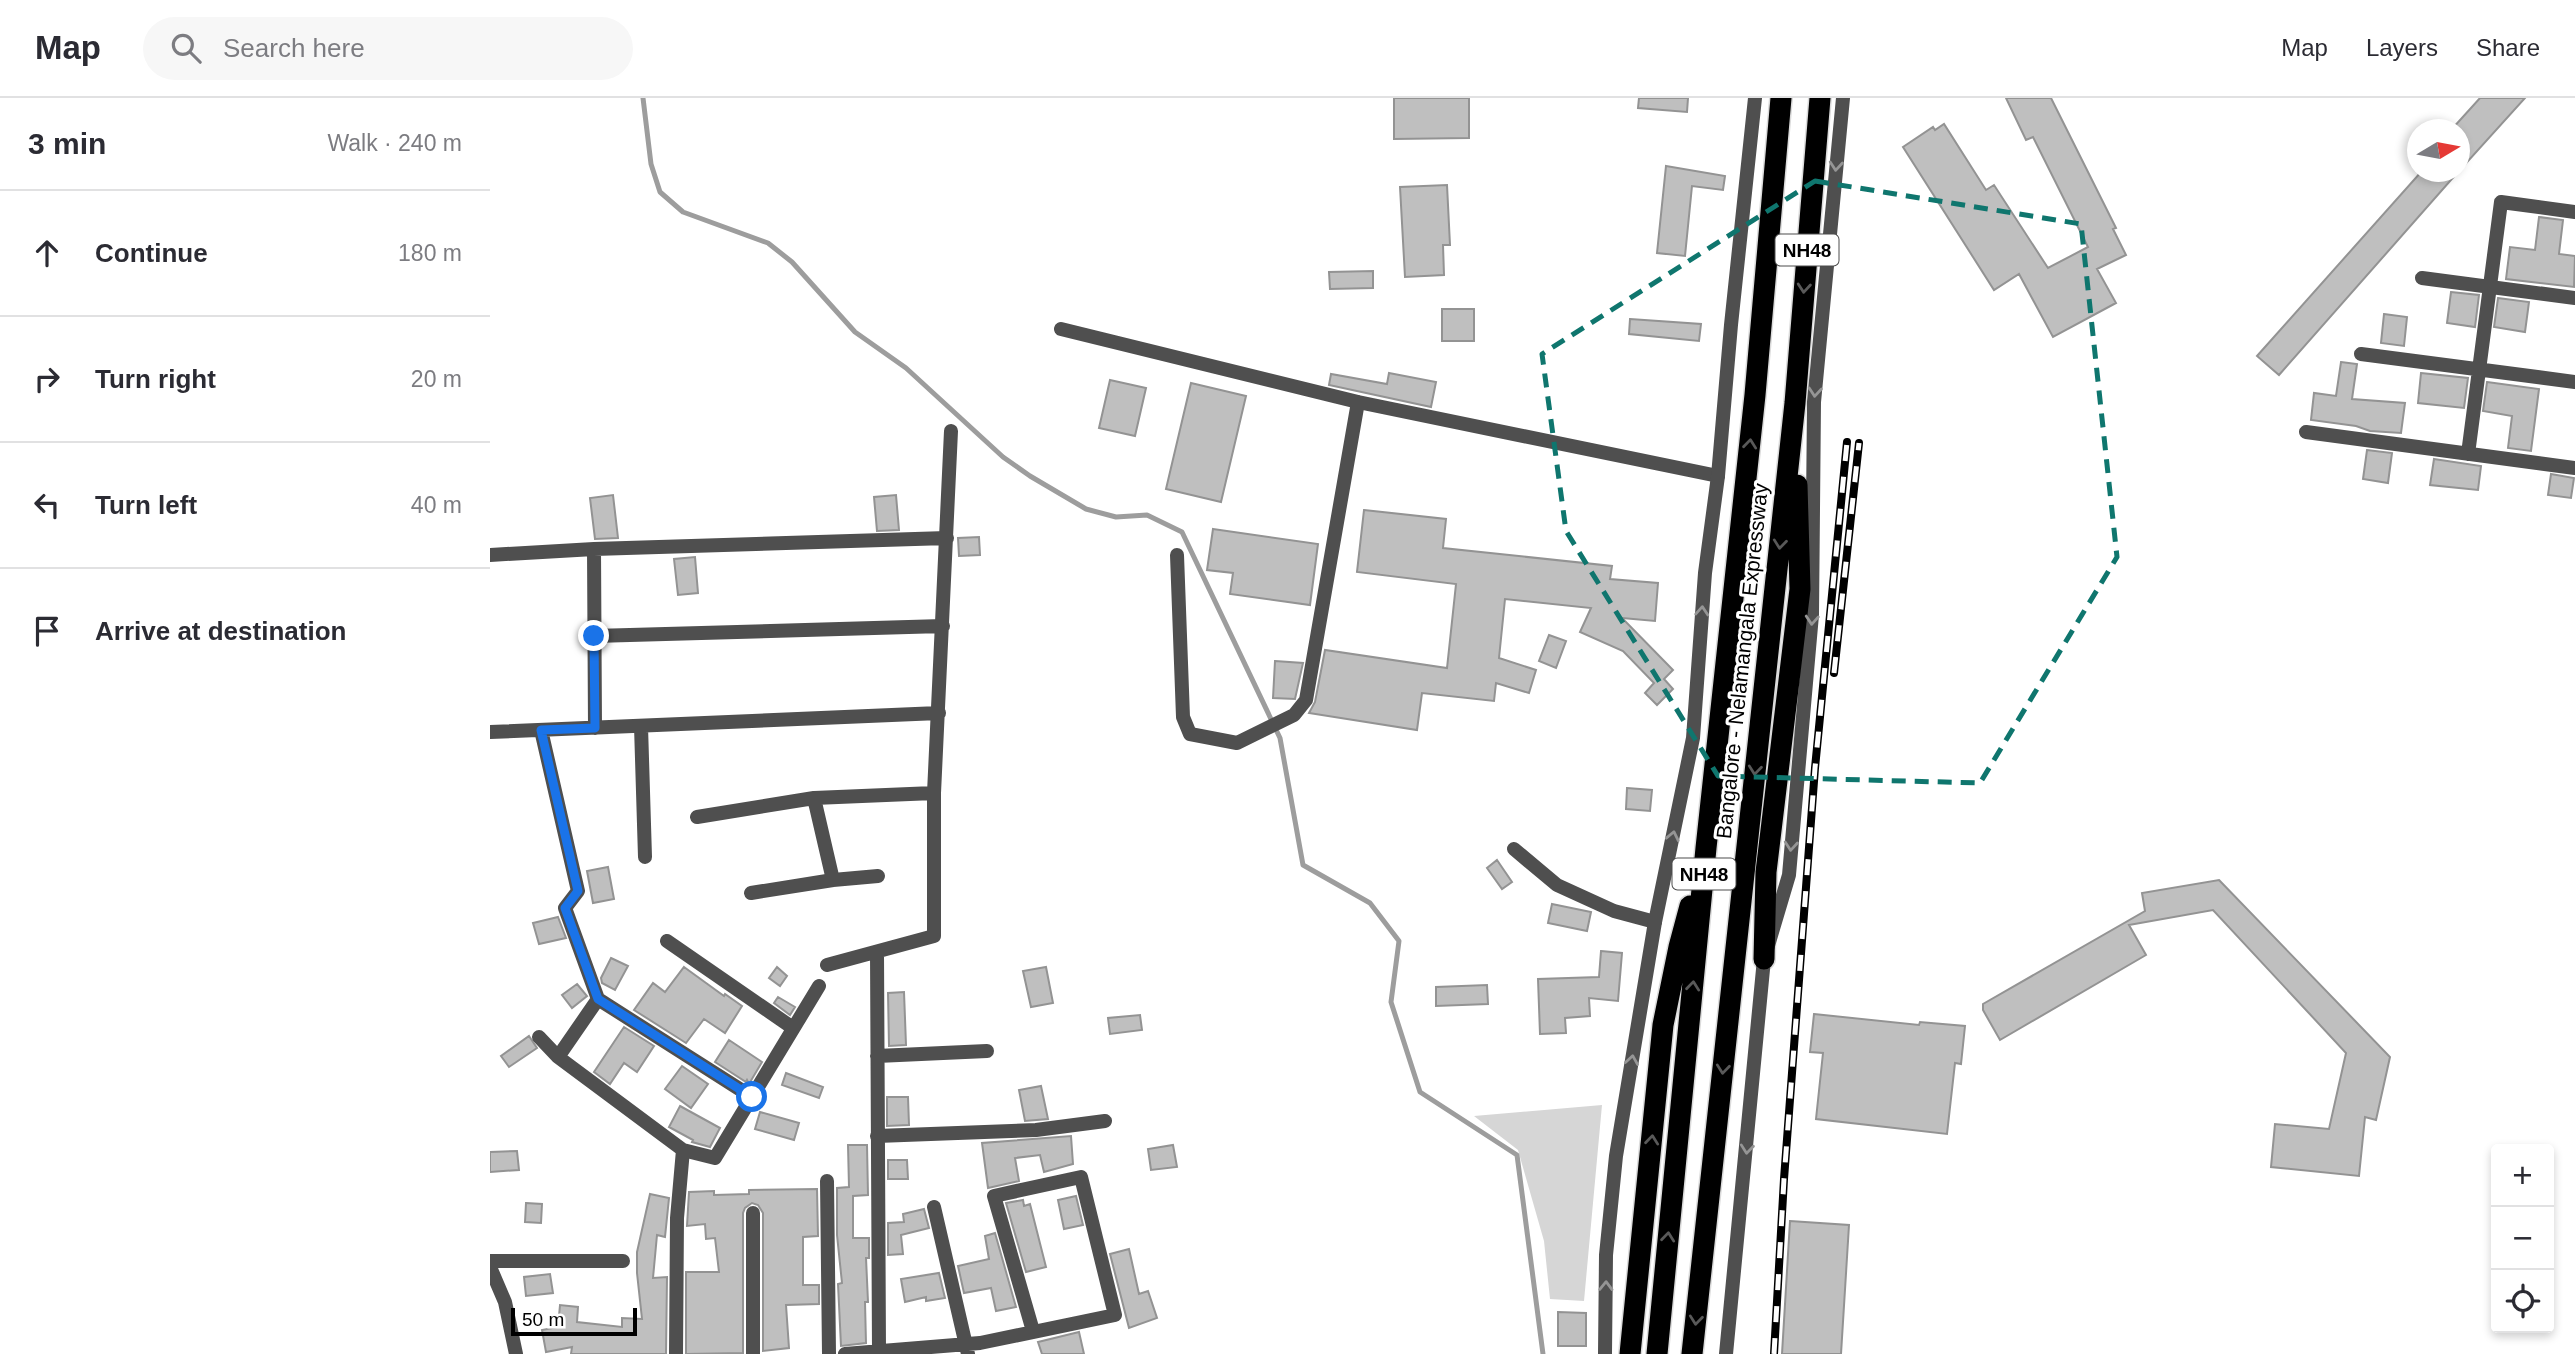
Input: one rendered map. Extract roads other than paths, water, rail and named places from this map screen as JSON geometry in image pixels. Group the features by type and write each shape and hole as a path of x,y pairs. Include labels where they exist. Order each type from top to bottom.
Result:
{"highway":[{"name":"Bangalore - Nelamangala Expressway","path":"1657,1354 1706,848 1755,396 1781,98"},
{"name":"Bangalore - Nelamangala Expressway","path":"1692,1354 1795,403 1820,98"},
{"path":"1764,959 1766,872 1800,589 1795,403"},
{"path":"1630,1354 1663,1026 1679,947 1706,848"}],"street":[{"path":"1605,1354 1606,1255 1616,1156 1655,922 1693,738 1705,573 1718,477 1755,98"},
{"path":"1726,1354 1764,959 1788,875 1812,615 1814,402 1843,98"},
{"path":"2468,454 2501,202 2575,212"},
{"path":"2421,278 2575,299"},
{"path":"1061,329 1358,402 1718,477"},
{"path":"2361,354 2575,382"},
{"path":"1177,555 1183,717 1190,734 1237,743 1294,715 1306,700 1358,402"},
{"path":"827,965 934,936 934,793 951,431"},
{"path":"2306,432 2575,468"},
{"path":"490,555 594,549 947,538"},
{"path":"594,549 595,728"},
{"path":"594,636 943,625"},
{"path":"490,732 939,713"},
{"path":"641,726 645,857"},
{"path":"541,730 578,891 565,908 598,999 752,1097"},
{"path":"697,817 814,798 934,793"},
{"path":"814,798 833,880"},
{"path":"1514,849 1557,885 1614,911 1655,922"},
{"path":"751,894 833,880 878,876"},
{"path":"667,940 793,1028"},
{"path":"877,952 879,1352"},
{"path":"539,1037 558,1057 683,1150 715,1158 819,986"},
{"path":"558,1057 598,999"},
{"path":"877,1056 987,1051"},
{"path":"877,1136 1037,1130 1105,1121"},
{"path":"677,1354 677,1218 683,1150"},
{"path":"845,1354 967,1349 1033,1331 1115,1315 1081,1177 994,1196 1033,1331"},
{"path":"827,1181 829,1354"},
{"path":"934,1207 967,1349"},
{"path":"753,1213 753,1354"},
{"path":"490,1261 622,1261"},
{"path":"490,1267 505,1302 516,1354"}],"waterway":[{"path":"643,98 651,164 660,192 683,212 768,243 792,262 855,332 906,368 1003,457 1030,476 1086,509 1116,517 1147,515 1182,532 1280,738 1303,865 1370,903 1399,941 1391,1002 1420,1092 1517,1155 1543,1354"}],"railway":[{"path":"1774,1354 1784,1179 1815,768 1847,442"},
{"path":"1834,673 1859,443"}]}
